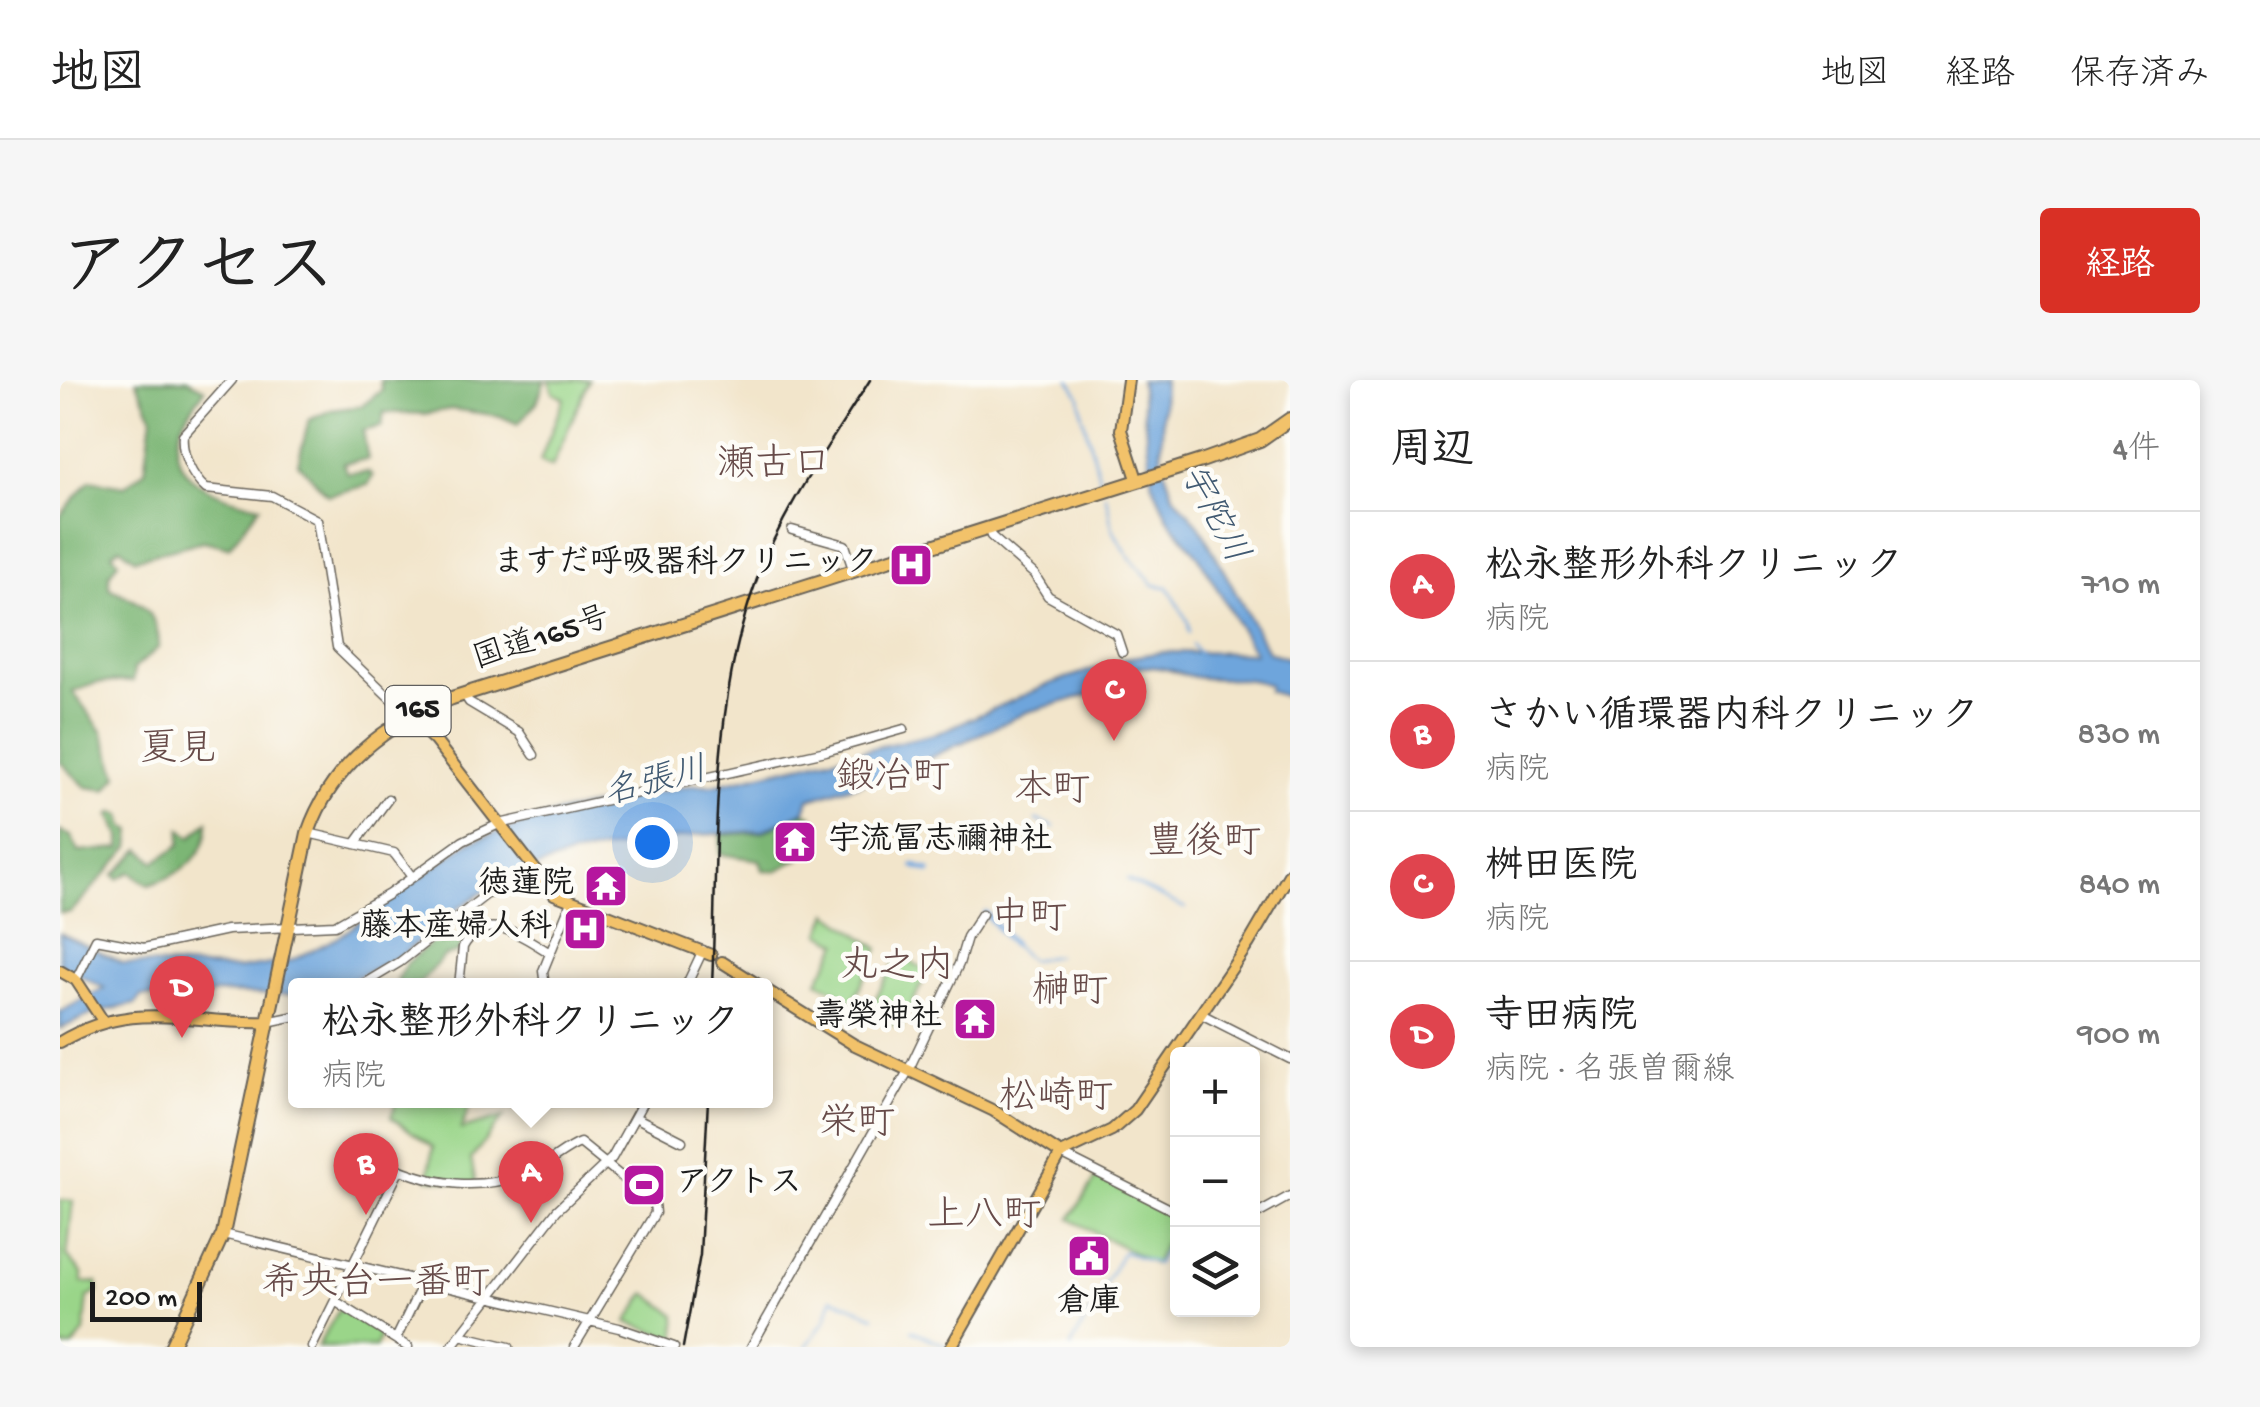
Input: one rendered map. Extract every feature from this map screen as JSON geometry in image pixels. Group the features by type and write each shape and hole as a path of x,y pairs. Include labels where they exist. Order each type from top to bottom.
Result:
{"highway":[{"name":"国道165号","path":"171,1347 223,1234 308,834 340,774 372,742 409,716 464,694 1201,461 1260,440 1290,419"}],"main road":[{"path":"1128,380 1121,430 1140,478"},
{"path":"409,716 435,741 542,883 571,902 707,952"},
{"path":"950,1347 1061,1154 1130,1116 1201,1014 1290,872"},
{"path":"722,962 747,978"},
{"path":"60,971 78,978 101,1018"},
{"path":"773,994 908,1071 994,1111 1061,1154"},
{"path":"60,1042 101,1018 135,1014 268,1019"}],"street":[{"path":"232,380 183,435 184,455 194,474 206,489 272,496 317,520 337,646 409,716"},
{"path":"988,527 991,536 1034,574 1048,596 1116,634 1122,652"},
{"path":"792,530 845,545 853,569"},
{"path":"464,694 469,702 520,732 534,755"},
{"path":"78,978 96,942 148,947 226,930 335,925 463,841 500,825 850,745 904,729"},
{"path":"355,844 388,799"},
{"path":"308,834 394,853 412,876"},
{"path":"373,978 487,894 542,883"},
{"path":"544,978 571,902"},
{"path":"751,1347 908,1071 959,964 967,937 982,914"},
{"path":"460,978 465,942 486,928 507,929 550,952"},
{"path":"691,978 707,952"},
{"path":"1201,1014 1290,1058"},
{"path":"268,1019 288,1017"},
{"path":"451,1347 557,1210 606,1163 640,1108"},
{"path":"635,1118 682,1141"},
{"path":"374,1158 438,1184 471,1185 529,1172 580,1142 654,1203 656,1210 574,1347"},
{"path":"1061,1154 1170,1209"},
{"path":"312,1347 398,1170"},
{"path":"1260,1213 1290,1196"},
{"path":"223,1234 590,1321 674,1347"},
{"path":"396,1340 424,1281"},
{"path":"335,1300 408,1347"},
{"path":"460,1335 509,1347"}],"green space":[{"path":"136,380 187,380 205,389 180,430 180,463 200,484 260,506 229,547 203,541 135,559 120,547 112,553 118,561 109,575 109,588 151,616 159,647 134,669 133,681 96,683 73,692 102,731 118,776 106,790 86,787 60,762 60,516 90,480 125,486 145,470 152,416"},
{"path":"380,380 545,380 537,402 518,424 500,416 451,409 424,414 384,412 382,426 363,431 368,459 343,463 348,473 369,472 373,476 368,485 328,495 298,463 309,420 332,410 362,406 382,390"},
{"path":"549,380 589,380 552,467 540,461 564,398 553,392"},
{"path":"802,813 812,815 812,826 781,835 787,858 799,859 776,871 763,870 760,860 720,854 721,835 762,832"},
{"path":"110,815 122,815 125,827 132,830 130,847 71,912 60,913 60,831 71,836 79,852 121,848 121,836"},
{"path":"208,821 204,844 182,870 149,885 130,872 118,879 114,875 141,849 155,862 180,845 181,829 191,837"},
{"path":"829,913 879,949 853,1001 818,981 839,943 821,933"},
{"path":"437,938 440,943 456,938 462,943 459,952 444,956 424,978 398,978 406,964"},
{"path":"899,955 928,971 901,1027 866,1016"},
{"path":"394,1108 469,1108 461,1129 503,1117 471,1159 476,1184 428,1179 433,1147 391,1117"},
{"path":"1097,1177 1170,1214 1170,1232 1154,1264 1070,1219"},
{"path":"60,1200 73,1201 67,1256 82,1273 82,1283 97,1282 98,1292 88,1297 84,1332 73,1347 60,1347"},
{"path":"646,1293 676,1315 677,1339 627,1322"},
{"path":"340,1308 380,1334 376,1347 317,1347"}],"water":[{"path":"1140,380 1164,380 1161,460 1173,494 1200,527 1268,652 1290,659 1290,698 1268,691 1269,685 1259,682 1195,677 1163,668 1140,667 1126,685 1027,712 904,770 809,799 805,811 762,831 697,835 572,855 502,880 454,911 403,954 355,978 288,978 288,995 216,993 193,1000 141,996 136,1004 94,1013 60,1029 60,1012 104,988 60,965 60,933 122,963 238,969 290,961 339,937 469,842 557,813 693,785 714,785 938,733 1052,683 1131,657 1164,652 1254,653 1199,557 1169,520 1152,483"}],"waterway":[{"path":"1070,380 1080,397 1082,415"},
{"path":"1083,418 1102,487"},
{"path":"1105,495 1119,540 1154,585 1168,587 1188,622 1189,633"},
{"path":"1192,645 1200,655"},
{"path":"1036,820 1055,827"},
{"path":"914,866 929,871"},
{"path":"1127,880 1185,908"},
{"path":"985,913 1012,944"},
{"path":"1012,944 1030,960 1056,956"},
{"path":"1071,1347 1121,1255 1124,1252 1157,1264 1176,1227"},
{"path":"806,1347 826,1319 832,1298 875,1316"},
{"path":"912,1330 947,1346"}],"railway":[{"path":"712,978 723,729 742,628 757,579 780,527 870,380"},
{"path":"683,1347 700,1255 708,1108"}],"place":[{"name":"ますだ呼吸器科クリニック","path":"911,565"},
{"name":"桝田医院","path":"1114,741"},
{"name":"宇流冨志禰神社","path":"795,842"},
{"name":"徳蓮院","path":"606,886"},
{"name":"藤本産婦人科","path":"585,929"},
{"name":"壽榮神社","path":"975,1019"},
{"name":"寺田病院","path":"182,1038"},
{"name":"アクトス","path":"644,1185"},
{"name":"さかい循環器内科クリニック","path":"366,1215"},
{"name":"松永整形外科クリニック","path":"531,1223"},
{"name":"倉庫","path":"1089,1256"}],"district":[{"name":"瀬古口","path":"774,467"},
{"name":"夏見","path":"178,752"},
{"name":"鍛冶町","path":"893,780"},
{"name":"本町","path":"1052,793"},
{"name":"豊後町","path":"1204,845"},
{"name":"中町","path":"1029,921"},
{"name":"丸之内","path":"897,969"},
{"name":"榊町","path":"1070,994"},
{"name":"松崎町","path":"1056,1100"},
{"name":"栄町","path":"857,1126"},
{"name":"上八町","path":"984,1218"},
{"name":"希央台一番町","path":"376,1286"}],"water label":[{"name":"宇陀川","path":"1212,515"},
{"name":"名張川","path":"656,784"}]}
